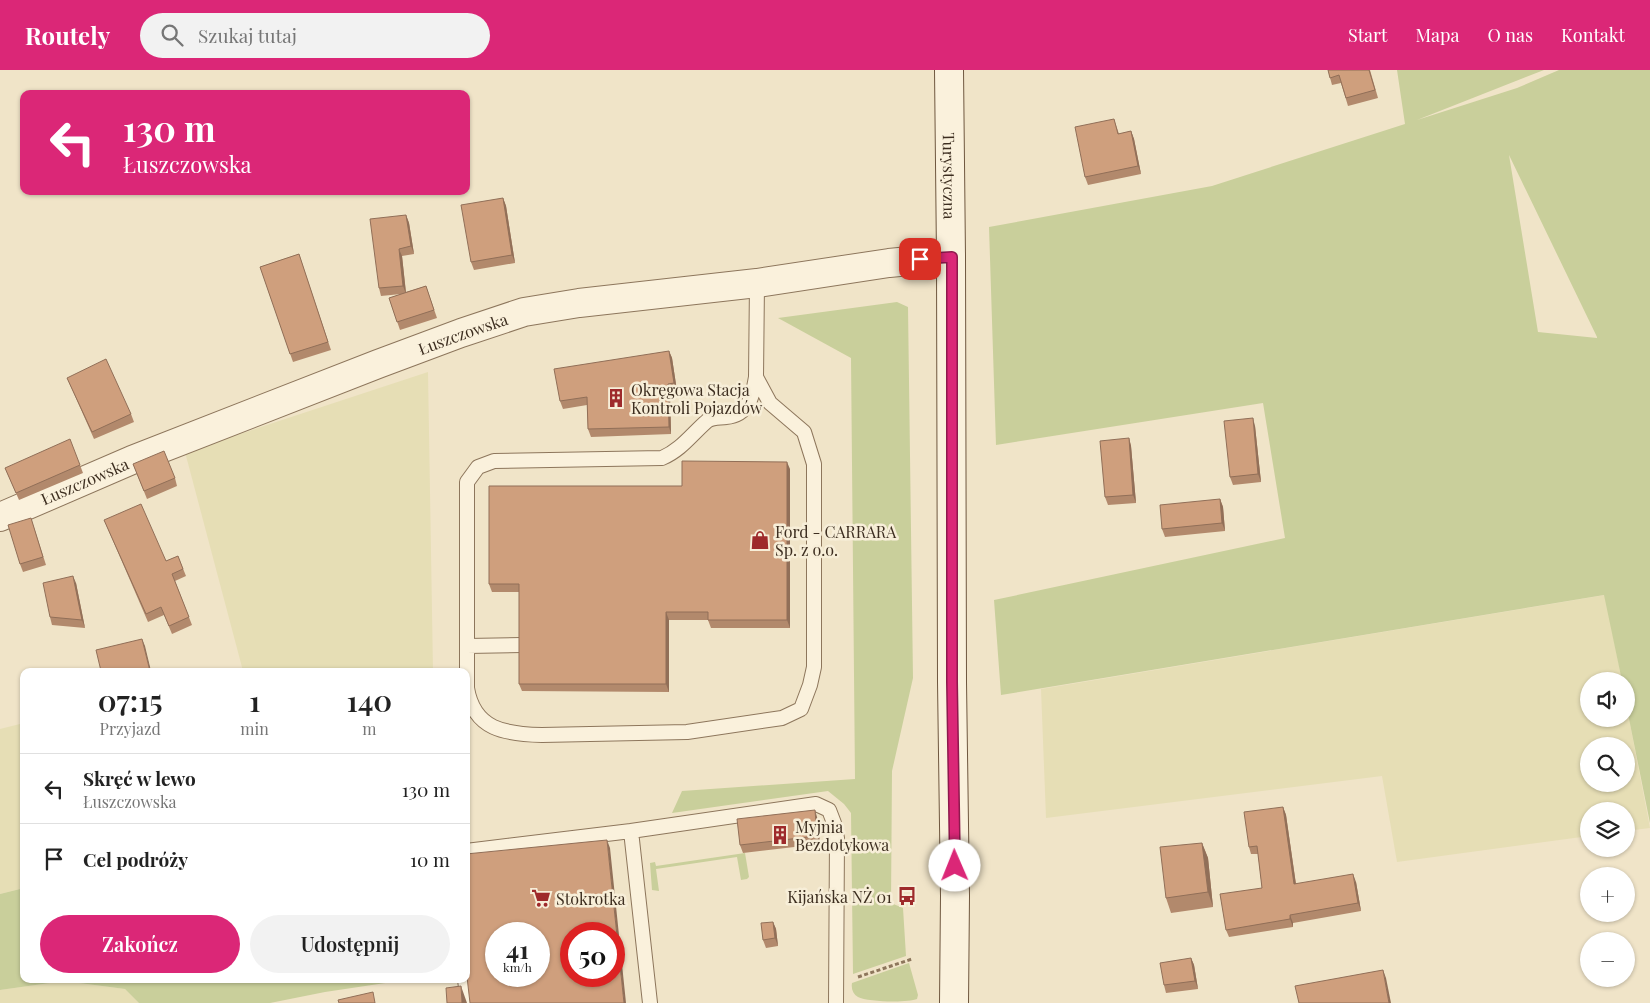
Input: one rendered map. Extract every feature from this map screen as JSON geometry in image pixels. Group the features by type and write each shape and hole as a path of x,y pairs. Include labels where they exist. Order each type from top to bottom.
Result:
{"street":[{"name":"Turystyczna","path":"950,70 954,1003"},
{"name":"Łuszczowska","path":"0,517 132,460 378,364 524,312 589,302 757,283 889,263 952,257"}],"lane":[{"path":"467,668 467,482 478,467 494,461 662,458 672,454 710,419 732,417 744,409 753,397 756,377 757,283"},
{"path":"470,702 480,719 500,730 518,734 542,735 687,732 782,718 802,709 814,667 814,464 804,432 770,403 756,377"},
{"path":"467,646 522,645"},
{"path":"470,851 631,831 816,804 828,810 838,838 836,1003"},
{"path":"631,831 650,1003"},
{"path":"465,983 467,997"}],"path":[{"path":"836,982 853,979 912,959"}],"shaded area":[{"path":"428,372 433,668 242,668 185,452"},
{"path":"1605,595 1620,672 1580,672 1580,727 1631,727 1633,737 1580,737 1580,792 1635,792 1635,750 1650,828 1635,830 1635,802 1580,802 1580,837 1397,862 1382,776 1046,818 1041,689"},
{"path":"20,724 20,889 0,894 0,729"},
{"path":"50,983 79,983 125,989 139,1003 0,1003 0,990"}],"green space":[{"path":"1397,70 1544,70 1417,120 1517,88 1559,70 1650,70 1650,823 1635,749 1635,737 1633,737 1631,727 1635,727 1635,672 1620,672 1604,595 1001,695 994,600 1285,538 1263,403 996,445 989,227 1212,186 1405,124","holes":["1509,155 1597,337 1538,332"]},
{"path":"897,302 908,307 913,678 892,771 891,903 903,908 906,956 853,974 851,813 844,804 828,791 672,813 682,791 855,779 851,358 778,318"},
{"path":"745,853 749,877 747,879 741,880 737,857 656,869 659,891 652,890 650,863 655,862 656,866"},
{"path":"20,889 20,983 50,983 0,990 0,894"},
{"path":"909,963 918,995 917,999 897,1001 870,1000 858,997 853,991 852,983"},
{"path":"79,983 385,983 270,1003 139,1003 125,989"}],"building":[{"path":"1328,70 1369,70 1375,90 1346,98 1339,75 1330,78"},
{"path":"1114,119 1118,134 1131,131 1138,166 1085,177 1075,127"},
{"path":"503,198 512,255 471,262 461,205"},
{"path":"406,215 411,246 399,249 403,286 379,288 370,219"},
{"path":"299,254 328,342 290,354 260,267"},
{"path":"426,286 434,310 397,322 389,298"},
{"name":"Okręgowa Stacja Kontroli Pojazdów","path":"669,351 674,383 668,384 669,427 588,429 587,397 560,401 554,369"},
{"path":"106,359 131,414 92,432 67,378"},
{"path":"1253,418 1258,474 1230,477 1224,421"},
{"path":"1129,438 1133,495 1105,497 1100,441"},
{"path":"70,439 80,465 16,493 5,468"},
{"path":"164,451 175,478 144,491 133,464"},
{"path":"682,461 787,462 787,620 708,620 708,612 666,612 666,684 519,684 519,584 489,584 489,486 682,486"},
{"path":"1220,499 1222,523 1162,529 1160,505"},
{"path":"141,504 166,561 178,556 183,569 172,574 189,617 169,626 161,607 146,614 104,520"},
{"path":"31,518 43,557 20,564 8,525"},
{"path":"73,576 82,620 50,617 43,583"},
{"path":"142,639 149,668 100,668 96,650"},
{"path":"1283,807 1294,884 1353,874 1358,903 1290,915 1290,919 1226,930 1220,894 1262,888 1257,846 1249,847 1244,812"},
{"name":"Myjnia Bezdotykowa","path":"815,810 817,836 740,845 737,819"},
{"name":"Stokrotka","path":"607,840 616,922 560,922 560,987 622,987 624,1003 470,1003 468,983 470,983 470,854"},
{"path":"1202,843 1208,892 1166,898 1160,847"},
{"path":"773,922 775,938 763,940 761,923"},
{"path":"1191,958 1195,981 1164,985 1160,963"},
{"path":"1383,970 1389,1003 1299,1003 1295,986"},
{"path":"461,986 462,1003 447,1003 446,988"},
{"path":"373,992 375,1003 339,1003 338,1000"}],"place":[{"name":"Okręgowa Stacja Kontroli Pojazdów","path":"616,398"},
{"name":"Ford - CARRARA Sp. z o.o.","path":"760,540"},
{"name":"Myjnia Bezdotykowa","path":"780,835"},
{"name":"Kijańska NŻ 01","path":"907,896"},
{"name":"Stokrotka","path":"541,898"}],"route":[{"path":"920,259 952,257 952,682 955,866"}]}
